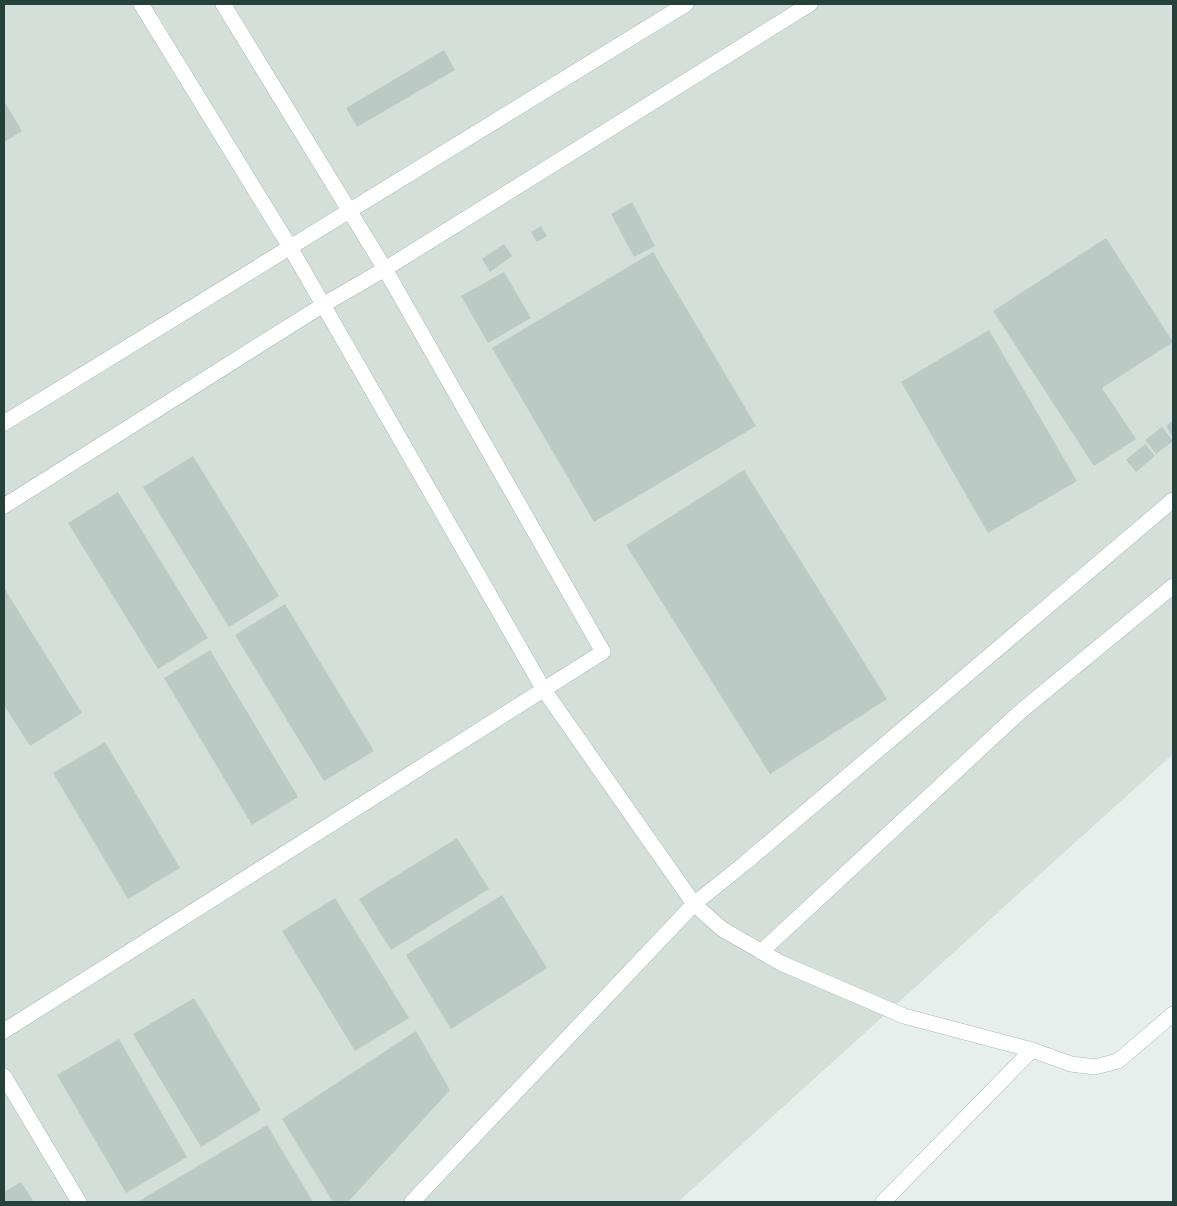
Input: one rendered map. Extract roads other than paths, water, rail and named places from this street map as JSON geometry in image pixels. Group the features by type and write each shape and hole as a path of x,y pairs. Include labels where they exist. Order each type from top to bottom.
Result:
{"street":[{"path":"141,4 290,247 544,690 694,904 722,929 781,963 904,1016 1032,1050 1071,1064 1095,1067 1118,1061 1173,1014"},
{"path":"4,1031 603,652 385,269 223,4"},
{"path":"4,423 686,4"},
{"path":"4,506 323,305 385,269 810,4"},
{"path":"412,1202 694,904 745,863 1173,500"},
{"path":"761,952 1020,712 1173,586"},
{"path":"883,1202 1032,1050"},
{"path":"4,1076 79,1202"}]}
